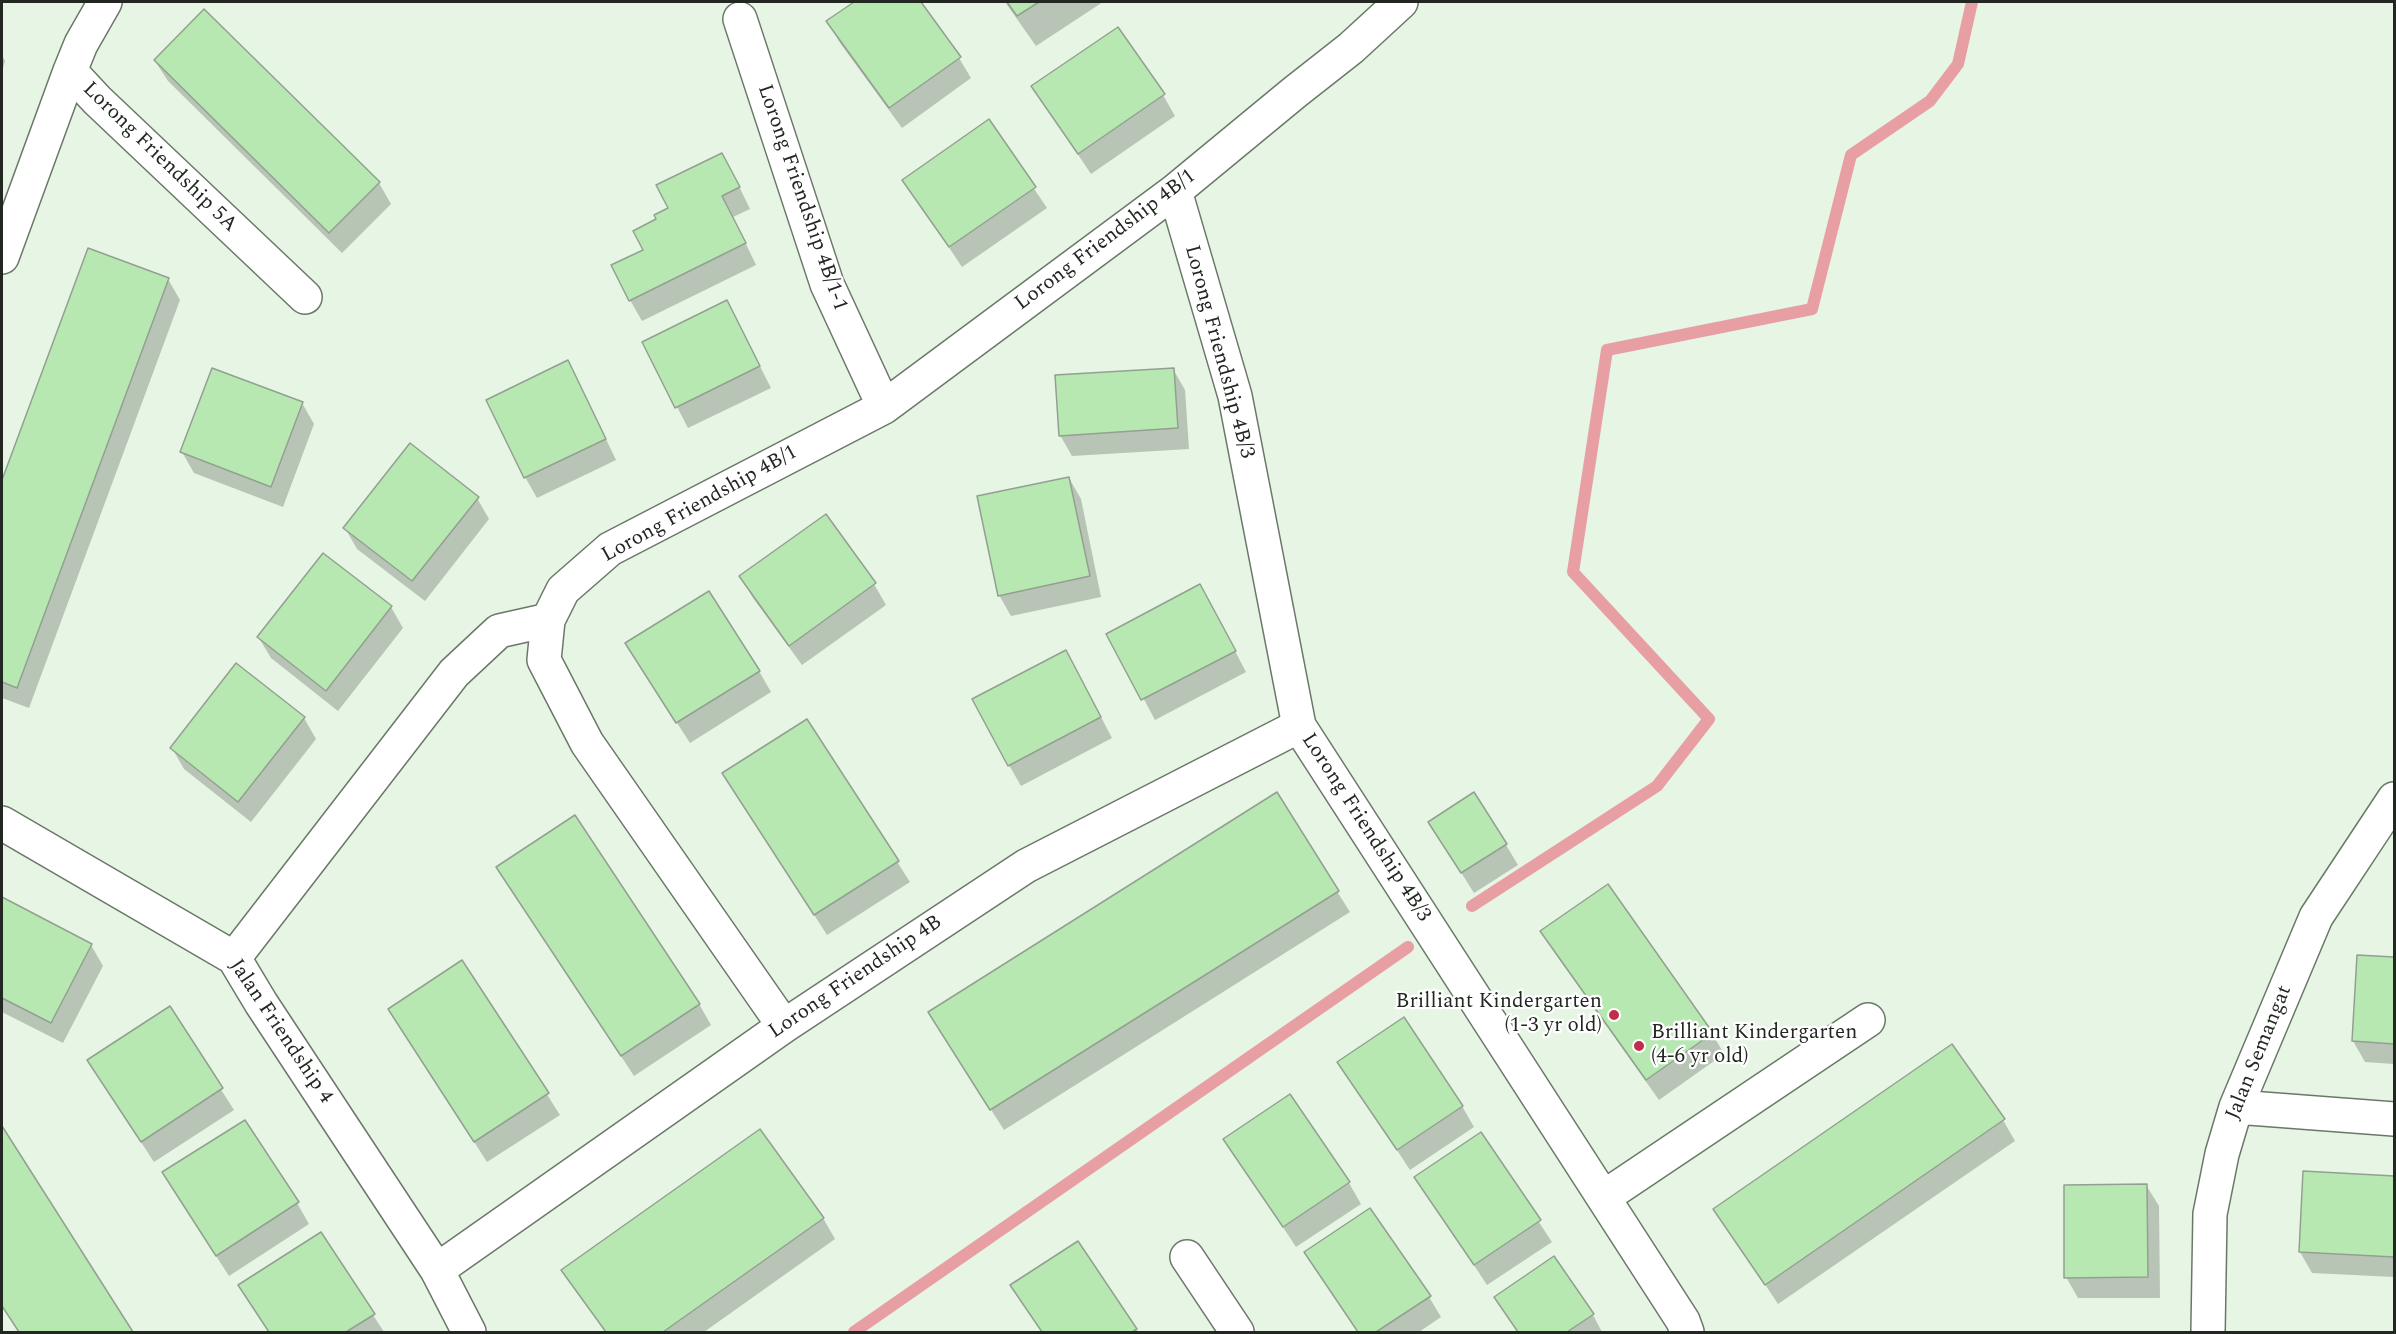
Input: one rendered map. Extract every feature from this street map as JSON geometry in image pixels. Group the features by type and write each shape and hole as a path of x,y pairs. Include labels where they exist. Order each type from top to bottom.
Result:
{"street":[{"name":"Lorong Friendship 5A","path":"105,2 81,44 70,72 306,297"},
{"name":"Lorong Friendship 4B/1","path":"784,1026 587,743 544,660 548,620 563,590 610,549 885,407 1175,191 1351,48 1401,2"},
{"name":"Lorong Friendship 4B/1-1","path":"740,19 827,284 885,407"},
{"path":"2,257 70,72"},
{"name":"Lorong Friendship 4B/3","path":"1175,191 1234,396 1299,726 1604,1197 1680,1328"},
{"path":"234,958 454,673 499,631 548,620"},
{"name":"Lorong Friendship 4B","path":"437,1270 784,1026 1026,866 1299,726"},
{"name":"Jalan Semangat","path":"2208,1332 2210,1214 2222,1154 2236,1107 2316,916 2394,800"},
{"name":"Jalan Friendship 4","path":"2,823 234,958 261,1004 437,1270 469,1332"},
{"path":"1604,1197 1868,1020"},
{"path":"2236,1107 2394,1119"},
{"path":"1186,1257 1237,1332"}],"building":[{"path":"854,2 921,2 961,57 889,108 826,21"},
{"path":"1007,2 1039,2 1017,16"},
{"path":"204,9 380,182 329,233 154,60"},
{"path":"1118,27 1165,94 1078,154 1031,86"},
{"path":"989,119 1036,187 949,247 902,180"},
{"path":"722,153 740,187 722,196 746,243 629,301 611,265 643,250 633,231 656,219 654,215 668,208 656,185"},
{"path":"88,248 169,278 17,688 2,682 2,480"},
{"path":"727,300 760,366 675,408 642,342"},
{"path":"568,360 606,439 524,478 486,400"},
{"path":"212,368 303,402 271,487 180,452"},
{"path":"1174,368 1178,428 1059,436 1055,375"},
{"path":"410,443 479,497 412,581 343,528"},
{"path":"1069,477 1090,576 998,596 977,496"},
{"path":"826,514 876,583 789,646 739,576"},
{"path":"323,553 392,606 326,691 257,637"},
{"path":"1200,584 1236,651 1141,700 1106,634"},
{"path":"709,591 760,671 676,723 625,643"},
{"path":"1066,650 1101,717 1008,766 972,699"},
{"path":"236,663 305,717 238,802 170,748"},
{"path":"807,719 899,861 814,915 722,773"},
{"path":"1277,792 1339,891 990,1110 928,1012"},
{"path":"1474,792 1507,844 1461,873 1428,822"},
{"path":"575,815 700,1004 621,1056 496,867"},
{"path":"1608,884 1713,1033 1646,1080 1540,931"},
{"path":"2,897 92,944 51,1023 2,998"},
{"path":"2357,955 2394,957 2394,1044 2352,1041"},
{"path":"462,960 549,1093 474,1142 388,1009"},
{"path":"170,1006 223,1088 141,1142 87,1060"},
{"path":"1404,1017 1463,1106 1397,1150 1337,1062"},
{"path":"1952,1044 2005,1119 1765,1285 1713,1209"},
{"path":"1290,1094 1350,1182 1283,1227 1223,1139"},
{"path":"245,1120 299,1202 216,1256 162,1172"},
{"path":"2,1126 133,1332 19,1332 2,1306"},
{"path":"760,1129 824,1218 663,1332 606,1332 561,1270"},
{"path":"1481,1132 1541,1220 1474,1265 1414,1177"},
{"path":"2303,1171 2394,1176 2394,1257 2299,1252"},
{"path":"2147,1184 2148,1277 2064,1278 2064,1185"},
{"path":"1370,1208 1431,1296 1376,1332 1358,1332 1304,1252"},
{"path":"321,1232 375,1314 346,1332 269,1332 238,1285"},
{"path":"1078,1241 1137,1329 1132,1332 1042,1332 1010,1285"},
{"path":"1554,1256 1594,1314 1567,1332 1518,1332 1494,1297"}],"waterway":[{"path":"1472,906 1657,786 1709,719 1573,572 1607,350 1812,309 1851,155 1930,101 1958,64 1972,2"},
{"path":"854,1332 1408,947"}],"place":[{"name":"Brilliant Kindergarten (1-3 yr old)","path":"1614,1015"},
{"name":"Brilliant Kindergarten (4-6 yr old)","path":"1639,1046"}]}
